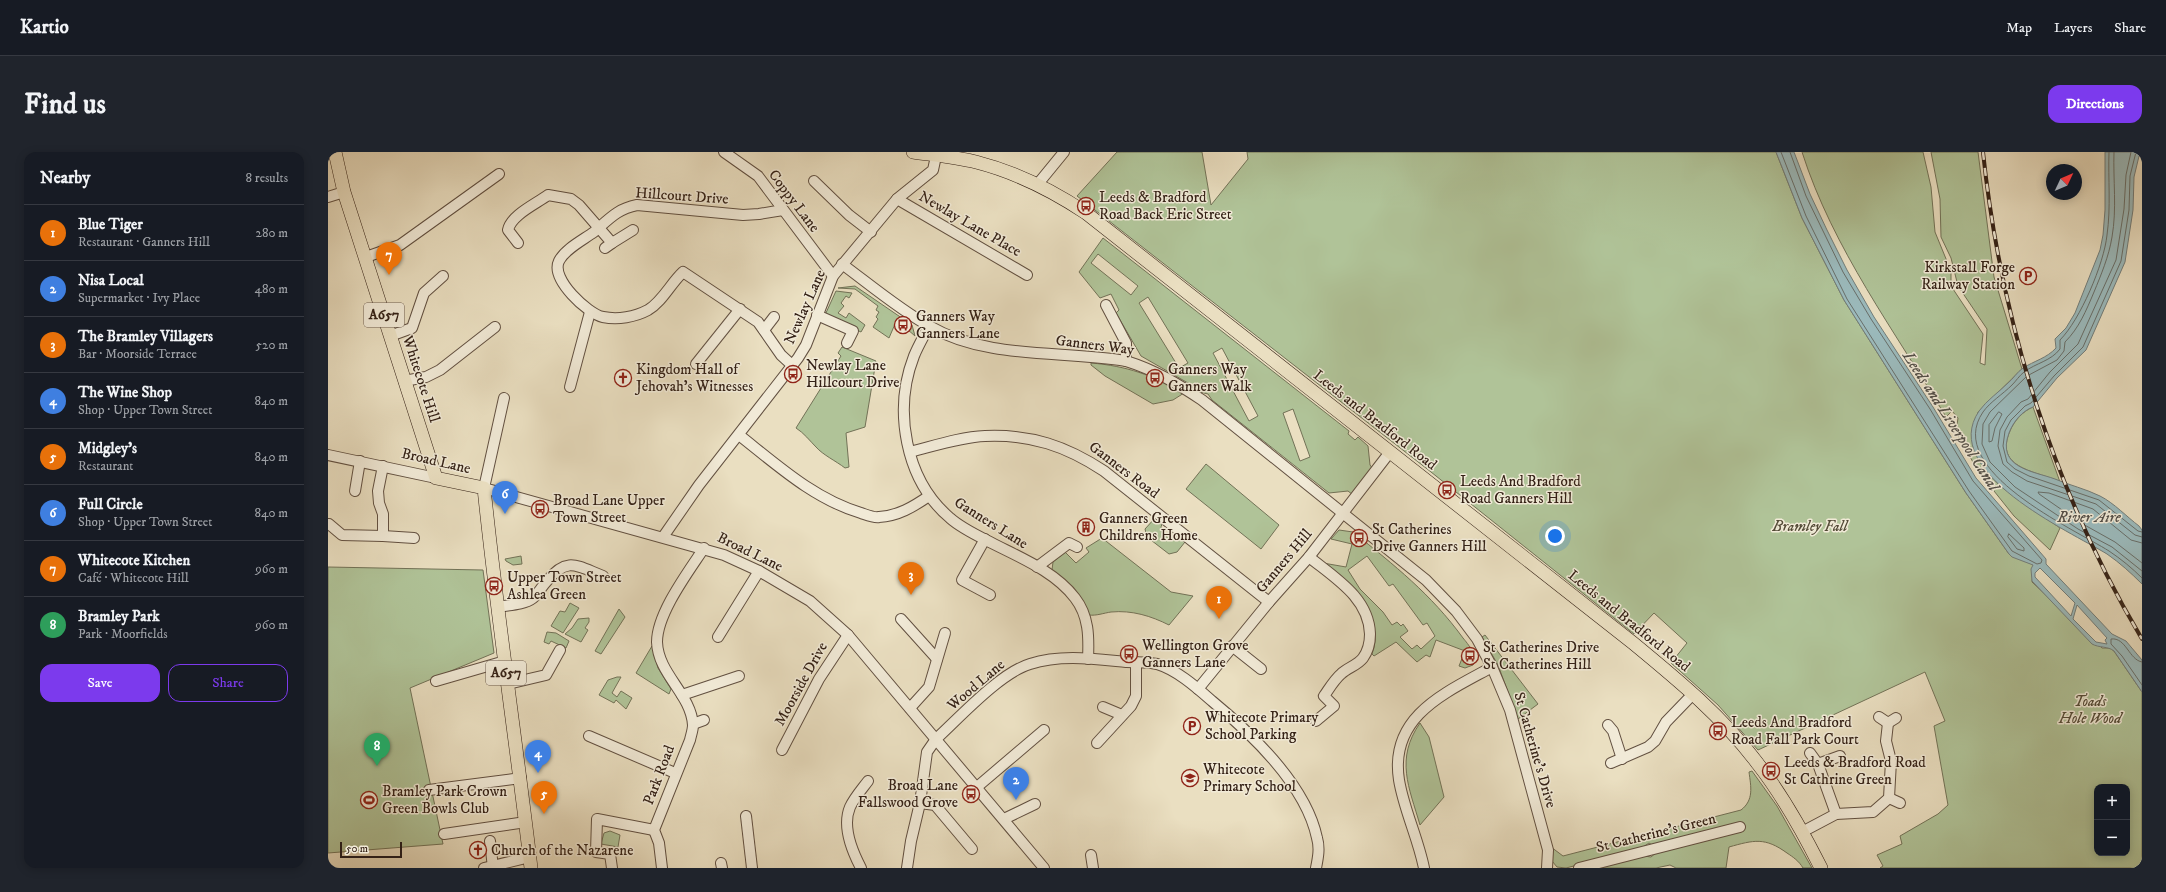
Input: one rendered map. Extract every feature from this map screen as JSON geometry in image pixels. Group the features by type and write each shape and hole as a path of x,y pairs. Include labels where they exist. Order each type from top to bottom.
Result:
{"main road":[{"name":"Whitecote Hill","path":"336,152 344,192 436,478"},
{"name":"Leeds and Bradford Road","path":"913,152 936,156 955,155 999,169 1063,197 1086,213 1633,643 1693,694 1718,718 1758,764 1802,832 1821,868"},
{"name":"Broad Lane","path":"436,478 484,488"},
{"name":"A657","path":"484,488 497,607 521,778 530,863"}],"street":[{"name":"Coppy Lane","path":"724,152 758,176 833,276"},
{"path":"1037,185 1064,152"},
{"name":"Newlay Lane","path":"663,537 699,485 793,366 806,346 833,276 897,199 933,170 936,156"},
{"path":"366,257 400,245 499,174"},
{"path":"814,181 849,215 871,232"},
{"path":"328,198 344,192"},
{"path":"518,242 508,230 509,225 516,218 548,195 572,199 599,228 608,245 633,230"},
{"name":"Newlay Lane Place","path":"897,199 1027,275"},
{"name":"Hillcourt Drive","path":"590,312 563,283 558,272 558,262 566,252 623,208 637,205 743,215 783,210"},
{"name":"Ganners Way","path":"842,264 929,326 960,339 992,347 1126,361 1145,367 1171,379 1202,400 1343,512"},
{"path":"570,387 590,312 603,317 618,318 634,316 649,309 683,272 758,322 781,355 793,366"},
{"path":"390,336 412,328 424,293 443,276"},
{"path":"1106,305 1126,343 1126,361"},
{"path":"696,364 740,309"},
{"path":"817,315 853,331 847,343"},
{"path":"764,330 774,317"},
{"name":"Ganners Lane","path":"929,326 914,357 906,387 904,421 910,452 916,472 929,496 950,519 985,540 1037,567 1063,585 1075,598 1089,629 1088,659"},
{"path":"404,382 426,377 440,370 495,327"},
{"path":"484,488 504,398"},
{"path":"739,435 810,490 847,508 877,518 898,514 915,506 929,496"},
{"name":"Ganners Road","path":"910,452 984,436 1019,437 1058,446 1078,454 1104,471 1268,602"},
{"name":"Ganners Hill","path":"1198,689 1268,602 1309,557 1390,452"},
{"name":"Broad Lane","path":"328,455 436,478"},
{"path":"355,491 360,461"},
{"path":"383,466 378,491 379,503 383,514 383,536"},
{"name":"Broad Lane","path":"484,488 704,548 759,571 810,601 848,635 1044,868"},
{"name":"St Catherine's Drive","path":"1343,512 1426,580 1456,611 1477,639 1492,667 1510,710 1548,850 1548,868"},
{"path":"329,524 342,535 414,538"},
{"path":"985,540 962,580 990,595"},
{"path":"1037,567 1069,543 1077,547"},
{"path":"704,548 678,587 660,625 657,642 661,660 682,695 690,712 693,724 704,720"},
{"path":"1309,557 1354,594 1364,610 1370,625 1368,651 1362,659 1341,674 1332,684 1324,696 1334,706 1316,721"},
{"path":"497,607 524,602 533,598 556,569 565,565 578,567 603,576"},
{"path":"718,637 759,571"},
{"path":"901,619 937,659"},
{"path":"910,708 929,687 945,633"},
{"name":"Moorside Drive","path":"782,750 820,679 848,635"},
{"path":"1232,646 1261,669"},
{"path":"508,684 546,675 560,650"},
{"name":"Wood Lane","path":"907,868 911,841 920,803 927,752 936,739 1004,678 1016,670 1048,660 1088,659 1157,664 1178,674 1252,735 1287,778 1312,822 1318,839 1318,857 1316,868"},
{"path":"436,681 505,661"},
{"path":"1097,743 1131,706 1136,696 1136,662"},
{"path":"1424,868 1400,781 1398,761 1400,745 1406,730 1417,715 1451,691 1492,667"},
{"path":"682,695 739,676"},
{"path":"1611,763 1639,753 1656,741 1666,722 1693,694"},
{"path":"1103,707 1122,715"},
{"path":"1802,832 1836,814 1873,812 1889,798 1892,761 1886,742 1892,721 1878,717"},
{"name":"Park Road","path":"654,830 675,773 690,740 693,724"},
{"path":"1608,725 1613,731 1622,759"},
{"path":"977,787 1044,730"},
{"path":"589,736 675,773"},
{"path":"1810,753 1818,764 1836,814"},
{"path":"1818,764 1840,756"},
{"path":"429,790 521,778"},
{"path":"861,868 849,837 847,822 851,806 868,781"},
{"path":"1889,798 1900,803"},
{"path":"920,803 935,805 972,849"},
{"path":"1004,819 1035,804"},
{"path":"746,816 752,868"},
{"path":"612,868 610,854 596,852 597,819 654,830 659,843 662,868"},
{"path":"444,834 526,822"},
{"name":"St Catherine's Green","path":"1579,868 1740,827"},
{"path":"490,842 490,867 530,863"},
{"path":"1091,855 1093,868"}],"green space":[{"path":"1117,152 1202,152 1211,205 1248,159 1247,152 1776,152 1802,218 1844,300 1966,493 2009,554 2034,565 2032,582 2102,648 2110,648 2114,651 2142,692 2142,868 1880,868 1883,866 1877,855 1902,844 1900,836 1938,814 1948,805 1934,726 1945,721 1925,672 1758,750 1718,705 1671,663 1687,643 1654,613 1634,634 1431,472 1077,196"},
{"path":"1802,152 1923,152 1931,187 1935,232 1951,271 1951,286 1983,334 1980,363 1985,365 1987,329 1958,286 1951,258 1941,237 1940,199 1931,152 1978,152 1994,277 2022,369 1978,412 1973,446 1983,467 1999,485 2060,528 2050,550 2014,516 1978,471 1956,432 1958,418 1952,411 1946,417 1866,289 1830,222 1815,188"},
{"path":"1103,238 1349,431 1348,434 1355,440 1358,437 1368,446 1370,465 1373,469 1353,495 1348,491 1329,493 1212,400 1208,394 1200,392 1188,383 1141,356 1116,313 1119,310 1111,294 1100,298 1079,272","holes":["1098,254 1138,286 1131,295 1091,263","1148,297 1188,363 1179,368 1139,303","1222,348 1258,416 1249,421 1213,353","1293,409 1310,457 1300,461 1283,413"]},
{"path":"855,286 912,325 915,336 907,329 895,324 889,338 873,327 878,319 876,317 879,312 876,310 878,306 855,289 838,288"},
{"path":"836,291 852,293 849,298 846,296 841,303 844,306 838,313 846,318 849,313 865,325 861,332 825,315"},
{"path":"842,347 876,361 865,427 846,433 849,467 845,468 822,453 796,428 841,356 838,353"},
{"path":"1091,363 1116,366 1139,372 1184,393 1173,400 1153,404 1105,376 1091,365"},
{"path":"2033,407 2060,482 2020,467 2013,461 2008,453 2006,444 2012,427 2022,414"},
{"path":"1206,464 1279,525 1261,549 1186,489"},
{"path":"1155,518 1162,524 1161,531 1164,535 1171,538 1177,536 1185,542 1177,552 1169,554 1147,537 1145,529"},
{"path":"1339,530 1353,532 1397,568 1425,594 1451,622 1472,650 1474,658 1473,665 1465,668 1459,666 1465,651 1436,640 1430,657 1426,655 1417,662 1396,642 1374,656 1372,654 1375,640 1374,627 1369,615 1353,593 1323,563 1346,567 1352,544 1331,539","holes":["1367,556 1389,586 1393,584 1423,625 1427,623 1435,636 1421,649 1417,645 1412,649 1400,637 1408,631 1403,624 1401,626 1397,622 1392,625 1383,612 1360,589 1348,570"]},
{"path":"1102,538 1171,592 1193,596 1169,625 1148,616 1126,612 1111,612 1089,615 1079,595 1052,570 1053,562 1065,552 1076,563 1089,552 1086,548"},
{"path":"521,556 522,564 513,565 505,559"},
{"path":"328,567 483,570 494,653 410,688 443,844 328,853"},
{"path":"570,603 579,608 563,633 551,626 560,611 565,612"},
{"path":"619,609 625,617 601,654 595,651"},
{"path":"589,618 589,622 585,628 588,630 581,642 565,634 572,628 578,619"},
{"path":"547,632 556,633 569,641 566,648 551,641 549,644 544,642"},
{"path":"1485,635 1538,704 1518,719 1498,665 1482,637"},
{"path":"652,646 658,668 671,689 669,694 636,673"},
{"path":"621,677 612,693 617,697 621,691 632,698 626,709 616,700 614,703 599,695 608,680"},
{"path":"1420,723 1429,737 1444,797 1420,825 1406,773 1406,761 1412,736"},
{"path":"1752,771 1777,806 1812,868 1803,868 1796,859 1779,848 1772,844 1759,841 1729,847 1726,868 1676,868 1670,865 1656,868 1593,868 1644,856 1651,857 1657,852 1743,829 1741,822 1654,846 1649,843 1640,849 1566,868 1557,867 1552,861 1551,847 1563,856 1741,810 1750,798 1751,788 1749,772"},
{"path":"610,831 620,835 618,847 601,844 604,833"}],"water":[{"path":"1776,152 1794,152 1810,194 1847,270 1874,317 1933,407 1976,478 2046,559 2046,564 2112,634 2126,641 2142,660 2142,692 2114,651 2109,648 2092,644 2032,581 2031,569 2033,565 2012,557 2009,554 1966,493 1844,300 1802,218","holes":["2040,568 2075,603 2071,616 2035,577 2035,573","2077,605 2107,638 2105,640 2107,644 2096,642 2073,619"]},
{"name":"River Aire","path":"2105,152 2140,152 2134,177 2133,210 2125,262 2086,350 2057,378 2033,407 2018,417 2009,433 2006,445 2008,454 2012,461 2019,466 2100,496 2115,506 2139,526 2142,530 2142,584 2107,554 2065,531 2013,497 1991,477 1976,456 1971,434 1979,411 1982,407 2021,370 2045,357 2056,348 2055,339 2066,328 2075,313 2100,250 2103,235 2105,210"}],"railway":[{"path":"1983,152 1991,216 2003,279 2018,342 2036,404 2058,465 2083,525 2111,583 2142,639"}],"place":[{"name":"Leeds & Bradford Road Back Eric Street","path":"1086,206"},
{"name":"Whitecote Kitchen","path":"389,275"},
{"name":"Kirkstall Forge Railway Station","path":"2028,276"},
{"name":"Ganners Way Ganners Lane","path":"903,325"},
{"name":"Newlay Lane Hillcourt Drive","path":"793,374"},
{"name":"Kingdom Hall of Jehovah's Witnesses","path":"623,378"},
{"name":"Ganners Way Ganners Walk","path":"1155,378"},
{"name":"Leeds And Bradford Road Ganners Hill","path":"1447,490"},
{"name":"Broad Lane Upper Town Street","path":"540,509"},
{"name":"Full Circle","path":"505,514"},
{"name":"Ganners Green Childrens Home","path":"1086,527"},
{"name":"St Catherines Drive Ganners Hill","path":"1359,538"},
{"name":"Upper Town Street Ashlea Green","path":"494,586"},
{"name":"The Bramley Villagers","path":"911,595"},
{"name":"Blue Tiger","path":"1219,619"},
{"name":"Wellington Grove Ganners Lane","path":"1129,654"},
{"name":"St Catherines Drive St Catherines Hill","path":"1470,656"},
{"name":"Whitecote Primary School Parking","path":"1192,726"},
{"name":"Leeds And Bradford Road Fall Park Court","path":"1718,731"},
{"name":"Bramley Park","path":"377,766"},
{"name":"Leeds & Bradford Road St Cathrine Green","path":"1771,771"},
{"name":"The Wine Shop","path":"538,773"},
{"name":"Whitecote Primary School","path":"1190,778"},
{"name":"Broad Lane Fallswood Grove","path":"971,794"},
{"name":"Bramley Park Crown Green Bowls Club","path":"369,800"},
{"name":"Nisa Local","path":"1016,800"},
{"name":"Midgley's","path":"544,814"},
{"name":"Church of the Nazarene","path":"478,850"}],"water label":[{"name":"Leeds and Liverpool Canal","path":"1951,421"}],"park label":[{"name":"Bramley Fall","path":"1810,526"},
{"name":"Toads Hole Wood","path":"2090,710"}]}
